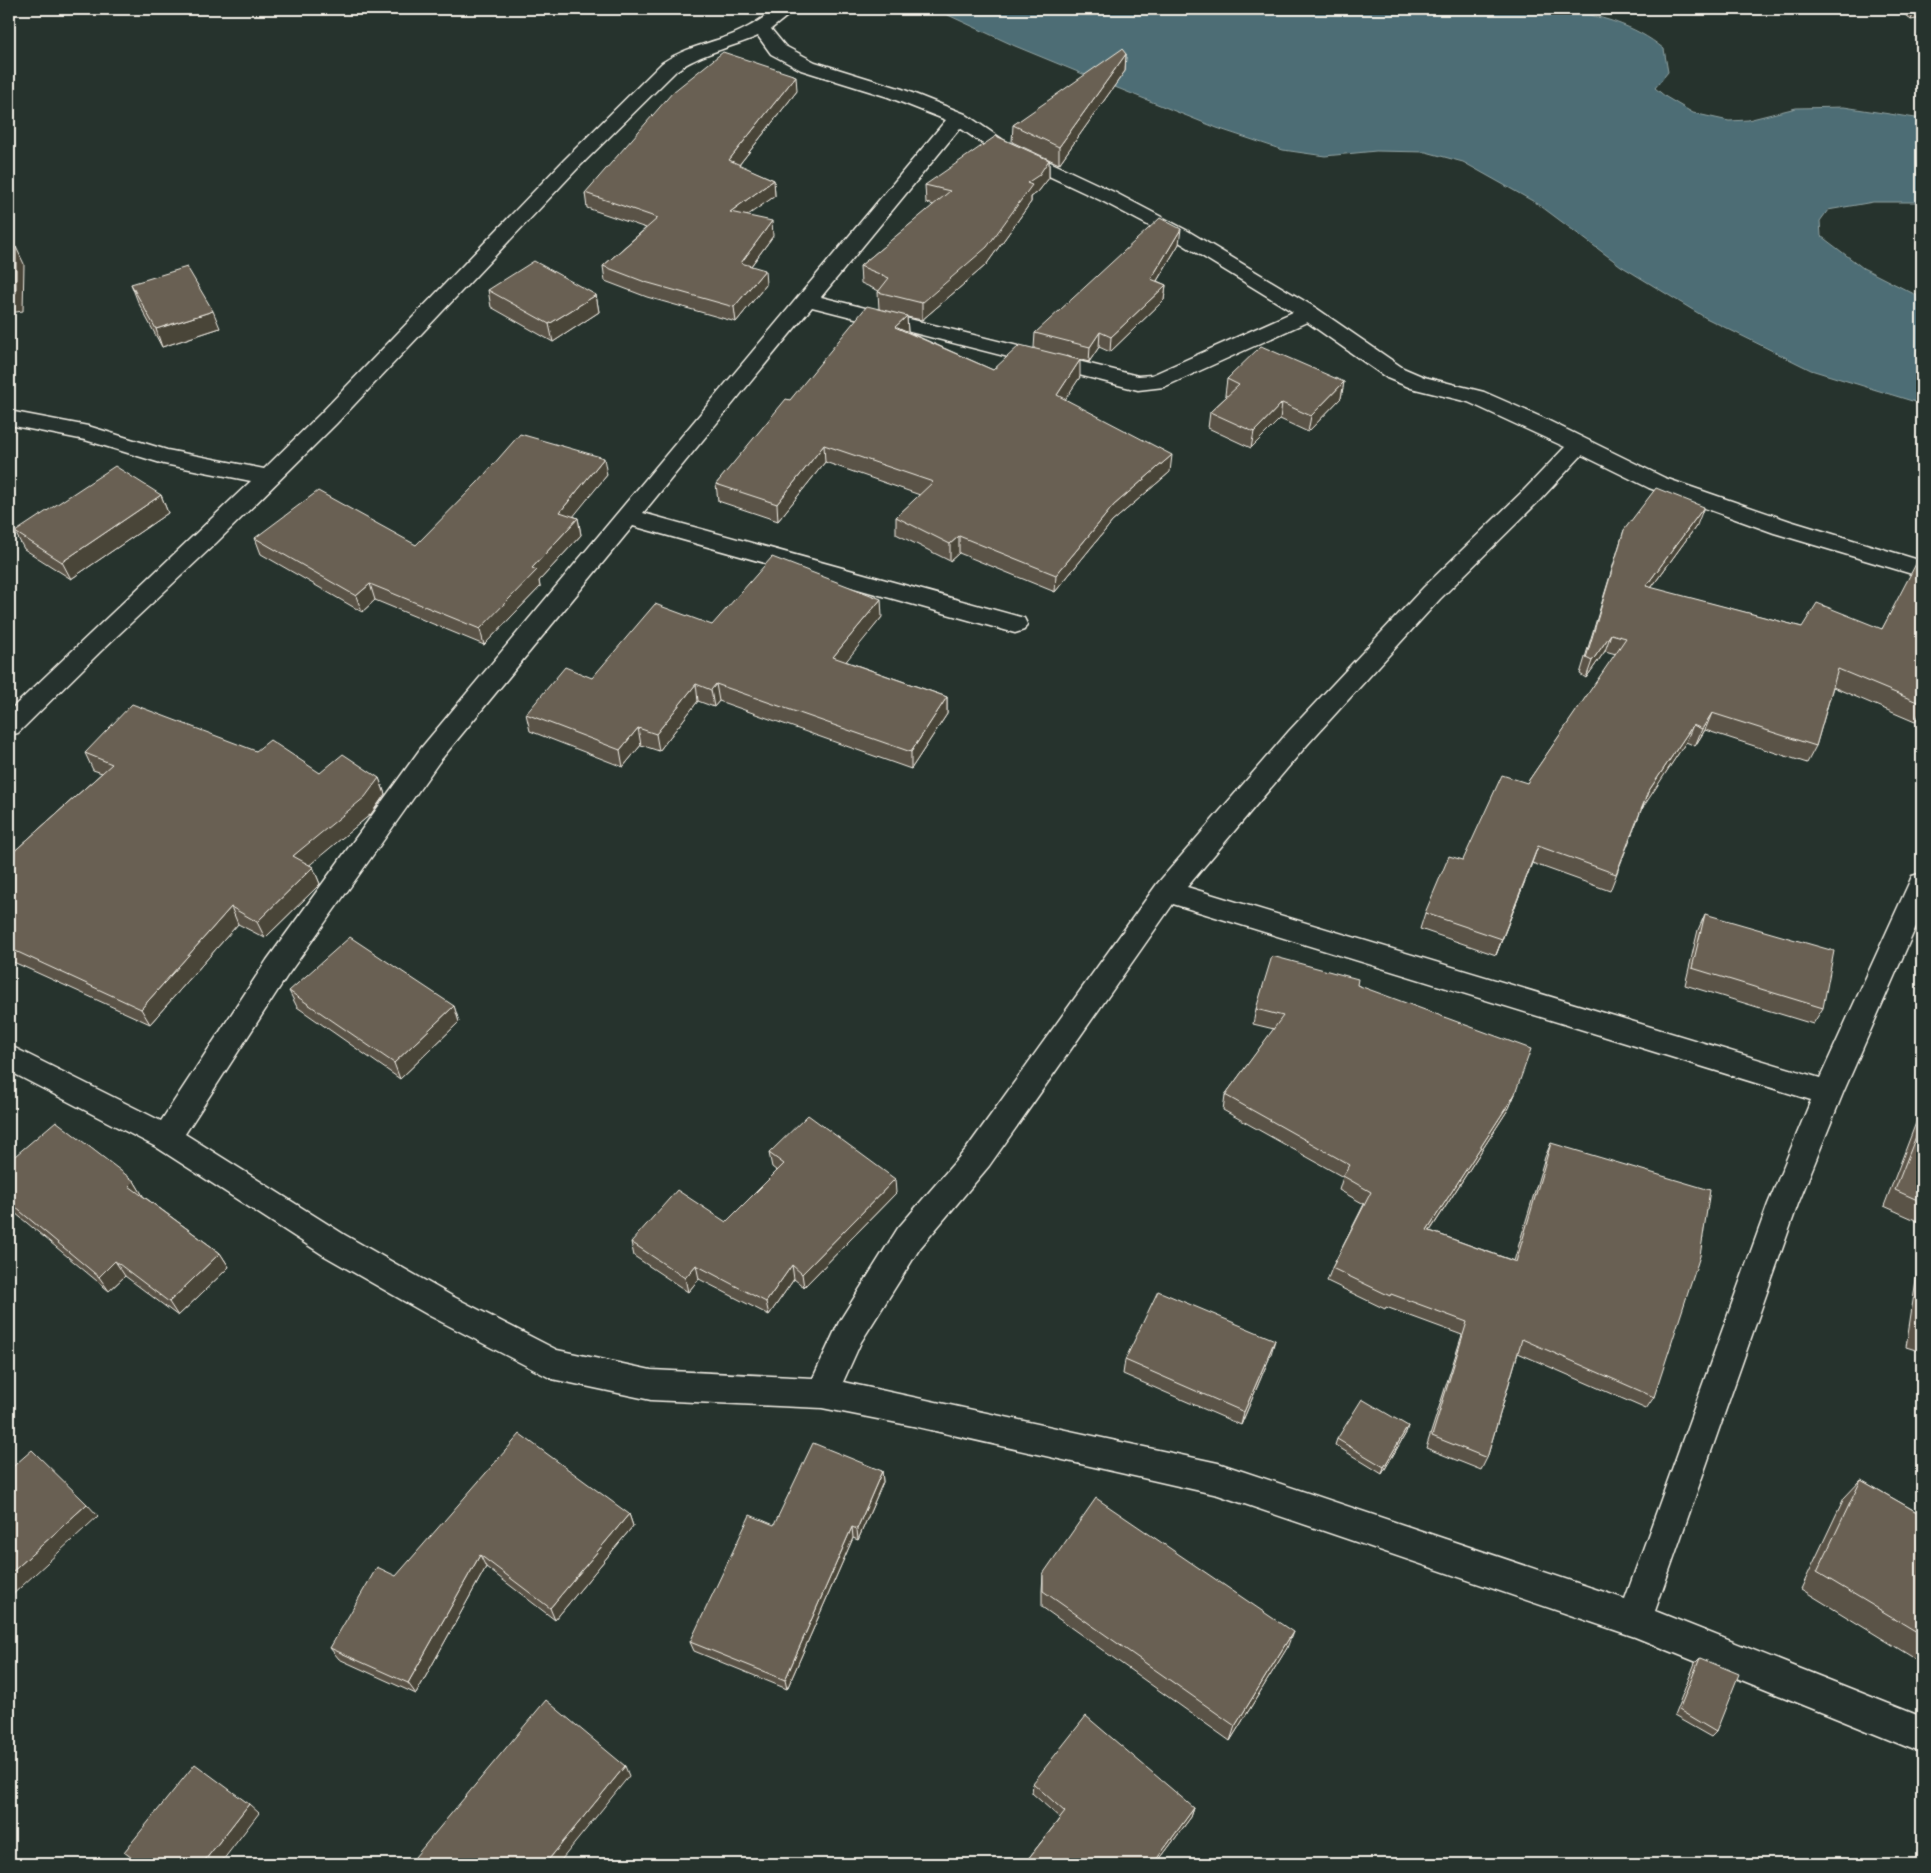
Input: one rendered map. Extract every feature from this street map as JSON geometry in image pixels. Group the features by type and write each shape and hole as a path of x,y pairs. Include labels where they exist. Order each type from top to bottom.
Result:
{"street":[{"path":"9,726 92,645 208,537 328,419 570,164 669,67 683,57 705,48 727,43 761,28 787,9"},
{"path":"761,28 778,50 808,66 895,93 958,118 996,144 1109,197 1181,235 1309,313 1395,373 1419,383 1450,389 1476,397 1666,487 1782,528 1922,570"},
{"path":"166,1138 277,968 430,755 958,118"},
{"path":"808,300 1138,383 1156,382 1309,313"},
{"path":"9,418 88,432 164,457 268,477"},
{"path":"822,1393 850,1332 909,1238 978,1157 1167,892 1318,716 1432,593 1532,495 1578,445"},
{"path":"629,517 1015,624"},
{"path":"1636,1620 1783,1204 1828,1092 1922,883"},
{"path":"1167,892 1828,1092"},
{"path":"9,1057 166,1138 334,1245 441,1306 552,1364 651,1385 822,1393 913,1410 1218,1479 1636,1620 1922,1735"}],"water":[{"path":"935,9 1561,9 1616,22 1653,40 1664,49 1668,72 1655,88 1693,113 1729,121 1748,120 1796,108 1844,107 1922,119 1922,202 1873,202 1828,210 1820,221 1821,236 1863,268 1922,298 1922,404 1811,370 1706,318 1621,266 1538,204 1463,162 1426,152 1376,151 1325,156 1283,150 1217,128 1095,79 1015,46"}],"building":[{"path":"1122,49 1126,54 1059,147 1013,125"},
{"path":"723,52 796,76 729,160 774,180 730,212 772,221 741,263 765,270 734,307 645,282 603,266 658,218 585,193 673,92"},
{"path":"996,136 1049,160 1039,175 1027,183 1032,185 987,247 922,303 878,292 889,278 860,266 950,191 925,185"},
{"path":"1160,218 1181,229 1151,279 1166,285 1111,337 1100,332 1090,347 1035,333"},
{"path":"16,247 16,293 9,294 9,248"},
{"path":"534,261 596,295 549,324 488,290"},
{"path":"187,267 213,311 156,329 131,284"},
{"path":"867,306 907,316 895,327 993,370 1020,345 1080,360 1057,395 1172,455 1114,505 1056,575 959,536 950,544 896,517 933,482 824,445 777,504 716,484 786,399 790,400"},
{"path":"1261,346 1344,382 1311,416 1282,403 1254,432 1210,412 1239,385 1227,379"},
{"path":"520,434 604,458 560,512 578,518 532,568 537,570 480,629 370,584 356,596 255,538 318,491 416,545 478,482"},
{"path":"115,466 161,495 62,562 15,532"},
{"path":"1656,488 1704,507 1646,586 1802,627 1817,603 1882,629 1919,558 1922,559 1922,704 1838,669 1816,746 1712,713 1702,729 1693,725 1648,792 1616,874 1538,846 1502,939 1425,913 1449,856 1463,860 1502,775 1527,783 1626,638 1611,634 1592,661 1586,658 1624,530"},
{"path":"772,557 881,599 833,657 947,697 911,752 716,684 711,690 696,684 656,734 638,728 620,750 526,714 565,667 592,678 655,604 712,625"},
{"path":"132,704 256,751 270,740 320,773 343,754 379,778 365,797 293,856 313,867 257,922 231,907 141,1009 9,948 9,856 112,764 85,753"},
{"path":"1705,914 1834,951 1823,1008 1692,968"},
{"path":"350,937 454,1006 394,1063 289,991"},
{"path":"1272,956 1358,979 1357,985 1531,1049 1515,1094 1427,1230 1516,1262 1551,1143 1710,1190 1700,1256 1654,1397 1522,1339 1487,1458 1432,1436 1467,1322 1391,1294 1390,1296 1332,1268 1371,1192 1343,1176 1350,1165 1225,1095 1283,1016 1256,1009"},
{"path":"808,1115 895,1179 802,1274 792,1265 766,1302 696,1265 685,1278 631,1242 677,1190 726,1222 784,1164 769,1153"},
{"path":"56,1121 134,1181 129,1186 220,1253 169,1302 115,1261 99,1277 9,1202 9,1161"},
{"path":"1922,1121 1922,1202 1895,1190"},
{"path":"1158,1291 1275,1340 1244,1412 1125,1360"},
{"path":"1922,1306 1922,1333 1918,1332"},
{"path":"1362,1399 1408,1426 1384,1467 1337,1439"},
{"path":"520,1434 629,1514 550,1608 480,1555 408,1683 330,1648 377,1567 396,1576"},
{"path":"813,1443 882,1471 857,1529 852,1527 785,1680 690,1642 750,1515 774,1525"},
{"path":"32,1450 87,1504 9,1575 9,1470"},
{"path":"1861,1480 1922,1515 1922,1635 1817,1572"},
{"path":"1096,1498 1293,1632 1235,1726 1043,1591 1043,1574"},
{"path":"1700,1658 1739,1674 1716,1732 1679,1710"},
{"path":"546,1700 625,1766 545,1864 410,1863"},
{"path":"1086,1716 1194,1808 1153,1864 1024,1864 1065,1812 1033,1783"},
{"path":"195,1764 249,1804 202,1864 140,1864 124,1852"}]}
